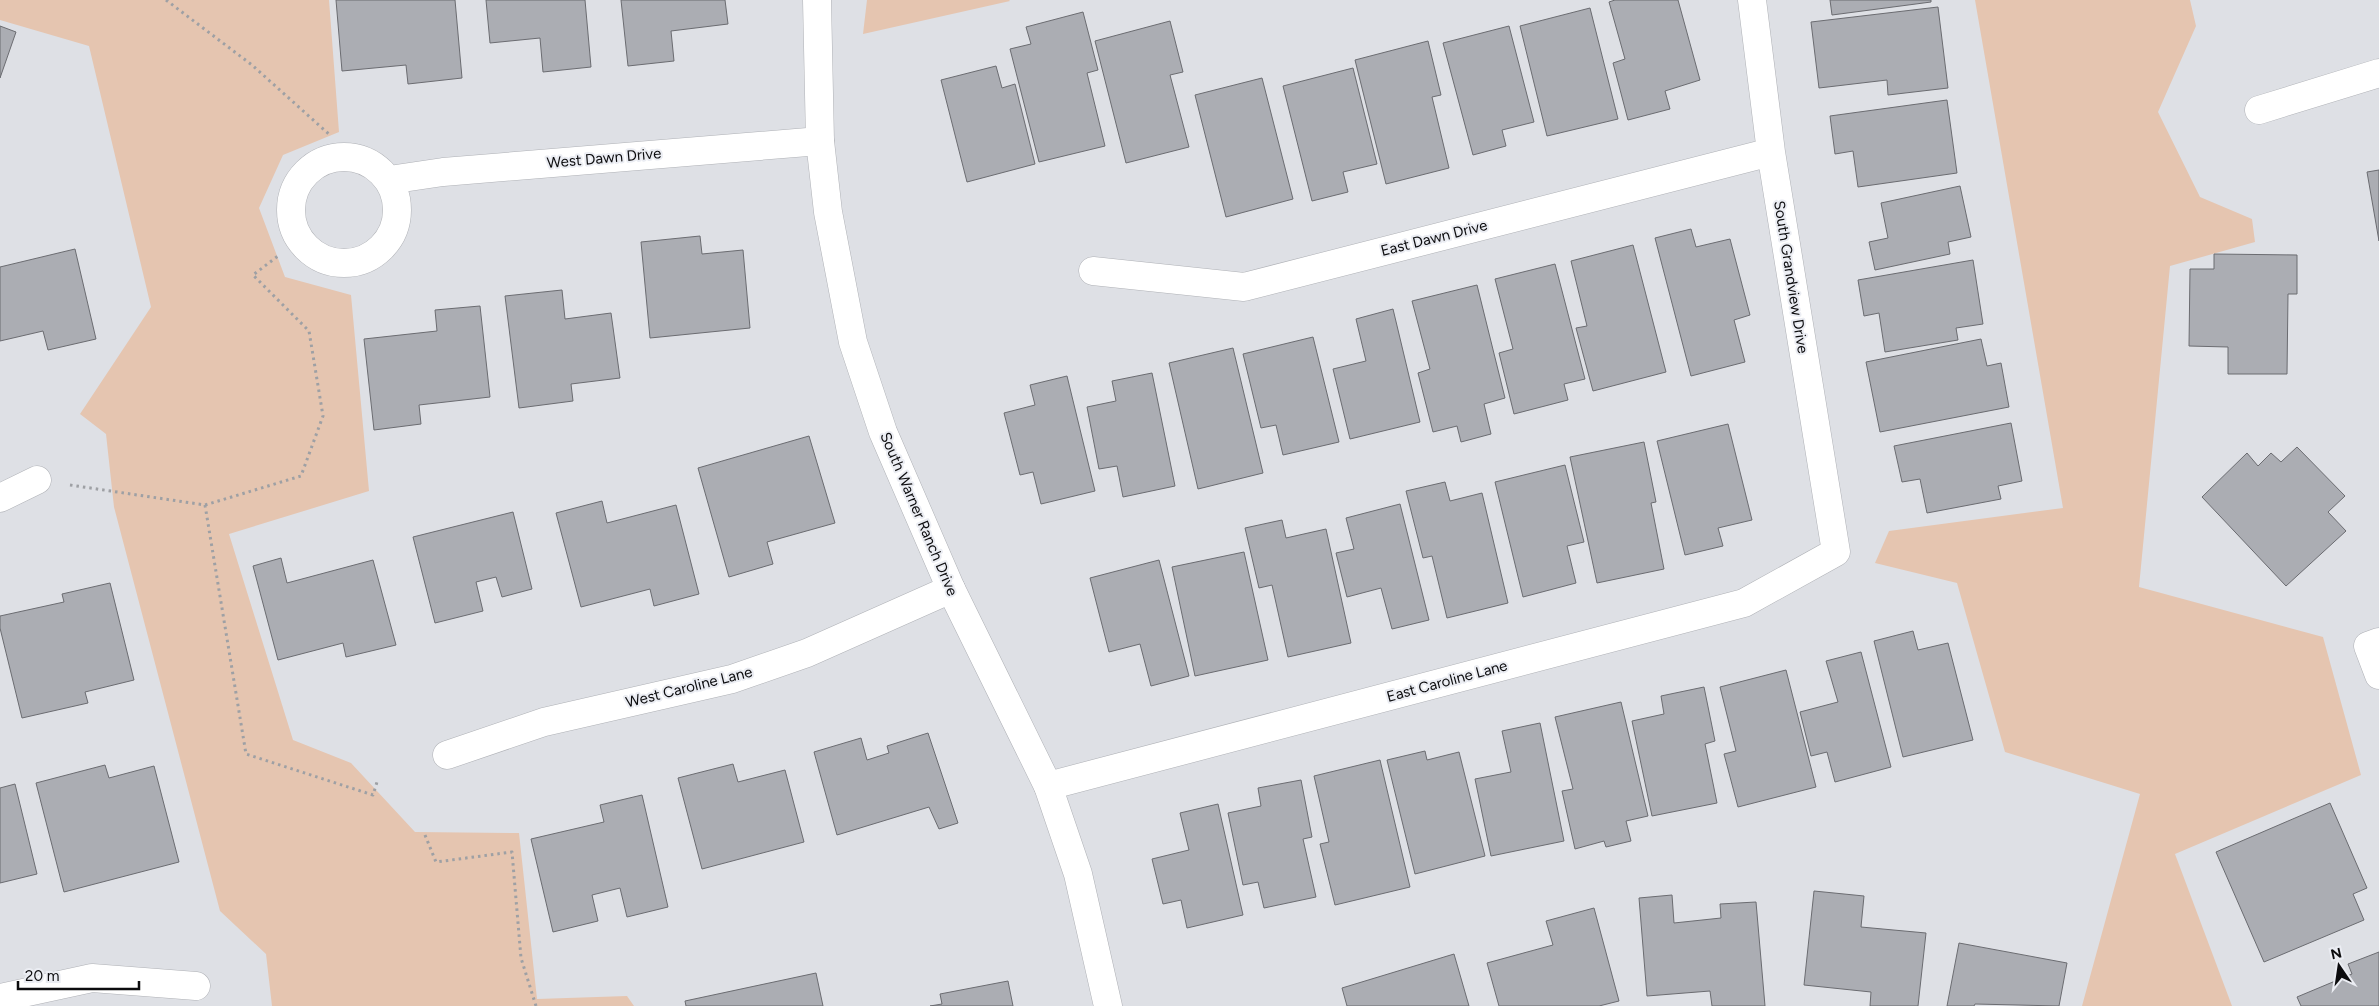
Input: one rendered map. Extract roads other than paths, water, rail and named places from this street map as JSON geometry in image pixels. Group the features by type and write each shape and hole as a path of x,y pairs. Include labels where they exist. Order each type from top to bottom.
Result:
{"street":[{"name":"South Warner Ranch Drive","path":"817,0 820,141 828,212 853,342 883,432 951,589 1048,786 1078,874 1108,1006"},
{"name":"South Grandview Drive","path":"1752,0 1770,152 1836,552"},
{"path":"2259,110 2379,73"},
{"name":"West Dawn Drive","path":"389,180 443,172 820,141"},
{"name":"East Dawn Drive","path":"1093,271 1244,287 1770,152"},
{"path":"0,498 37,480"},
{"name":"East Caroline Lane","path":"1048,786 1744,603 1836,552"},
{"name":"West Caroline Lane","path":"448,755 544,722 732,679 807,653 951,589"},
{"path":"2374,644 2379,675"},
{"path":"0,998 92,978 196,986"}]}
